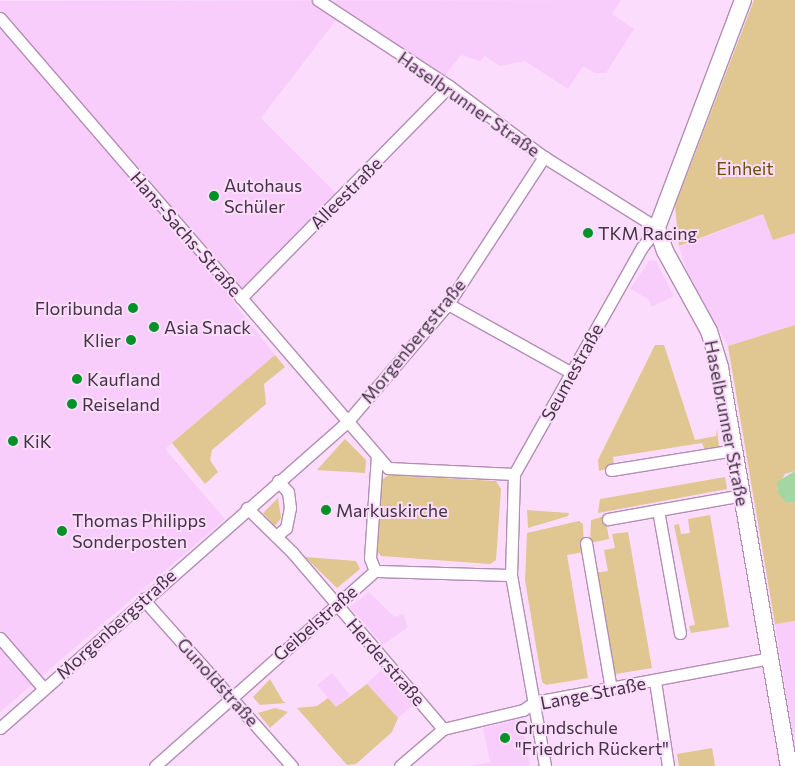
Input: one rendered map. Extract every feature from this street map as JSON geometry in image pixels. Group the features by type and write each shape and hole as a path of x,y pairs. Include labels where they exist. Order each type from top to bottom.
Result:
{"street":[{"name":"Haselbrunner Straße","path":"318,0 449,86 544,157 657,228 664,251 709,331 735,450 789,766"},
{"name":"Seumestraße","path":"545,766 511,575 514,474 642,247 657,228 743,0"},
{"name":"Hans-Sachs-Straße","path":"0,18 388,468 514,474"},
{"name":"Alleestraße","path":"242,298 449,86"},
{"name":"Morgenbergstraße","path":"0,728 143,599 348,421 448,304 544,157"},
{"path":"448,304 572,372"},
{"path":"611,470 735,450"},
{"path":"377,455 370,558 376,571 511,575"},
{"path":"276,536 286,528 290,508 288,492 278,481"},
{"path":"608,519 743,495"},
{"name":"Herderstraße","path":"247,508 276,536 443,728"},
{"path":"658,510 680,633"},
{"path":"586,543 611,689"},
{"name":"Geibelstraße","path":"155,766 336,604 376,571"},
{"name":"Gunoldstraße","path":"143,599 232,696 292,766"},
{"path":"0,638 44,689"},
{"name":"Lange Straße","path":"400,766 443,728 523,710 535,702 655,682 771,658"},
{"path":"655,682 668,766"}],"shaded area":[{"path":"621,0 612,14 634,29 606,73 595,73 583,66 568,89 525,61 500,66 485,56 480,61 461,55 444,77 343,11 261,118 338,195 233,302 275,355 165,449 225,519 0,712 0,1"},
{"path":"763,214 773,240 795,233 795,325 728,346 688,274 679,247"},
{"path":"650,260 656,261 674,296 652,307 648,299 630,289"},
{"path":"795,471 795,502 787,503 778,493 777,482"},
{"path":"369,592 394,617 403,614 408,627 383,645 350,607"},
{"path":"795,621 795,749 775,624"},
{"path":"381,670 413,705 398,718 367,684"},
{"path":"332,673 350,695 336,707 317,685"},
{"name":"Grundschule \"Friedrich Rückert\"","path":"521,719 530,766 471,766 490,762 483,728"}],"green space":[{"name":"Einheit","path":"754,0 795,0 795,233 773,240 763,214 679,246 675,206"},
{"path":"795,325 795,471 785,474 777,489 787,503 795,502 795,621 775,624 728,346"},
{"path":"655,345 664,345 695,440 716,436 717,429 719,447 705,450 702,443 613,457 614,467 599,471 598,460"},
{"path":"275,355 285,367 264,384 266,404 212,450 210,460 218,472 205,484 172,443"},
{"path":"345,439 366,460 365,473 317,470"},
{"path":"388,475 496,481 501,489 496,560 490,564 381,556 377,551 382,480"},
{"path":"725,477 727,489 598,513 600,499"},
{"path":"278,498 281,518 275,526 263,513"},
{"path":"527,510 569,513 568,516 528,528"},
{"path":"710,515 729,627 691,633 689,626 695,625 674,525 679,524 681,534 690,533 688,519"},
{"path":"605,516 609,539 590,543 591,520"},
{"path":"579,521 583,524 584,552 567,555 588,678 546,685 542,682 525,580 527,533"},
{"path":"628,532 652,668 610,675 593,573 608,571 604,550 615,548 612,534"},
{"path":"305,557 356,561 360,569 337,588"},
{"path":"270,679 286,703 260,705 253,697"},
{"path":"367,684 398,718 392,732 356,764 347,765 297,708 317,706 328,698 336,707"},
{"path":"275,708 288,712 270,728 258,713"},
{"path":"712,748 715,766 679,766 677,754"}],"place":[{"name":"Autohaus Schüler","path":"214,196"},
{"name":"TKM Racing","path":"588,233"},
{"name":"Floribunda","path":"133,308"},
{"name":"Asia Snack","path":"154,327"},
{"name":"Klier","path":"131,340"},
{"name":"Kaufland","path":"77,379"},
{"name":"Reiseland","path":"72,404"},
{"name":"KiK","path":"13,441"},
{"name":"Markuskirche","path":"326,510"},
{"name":"Thomas Philipps Sonderposten","path":"62,531"},
{"name":"Grundschule \"Friedrich Rückert\"","path":"505,738"}]}
